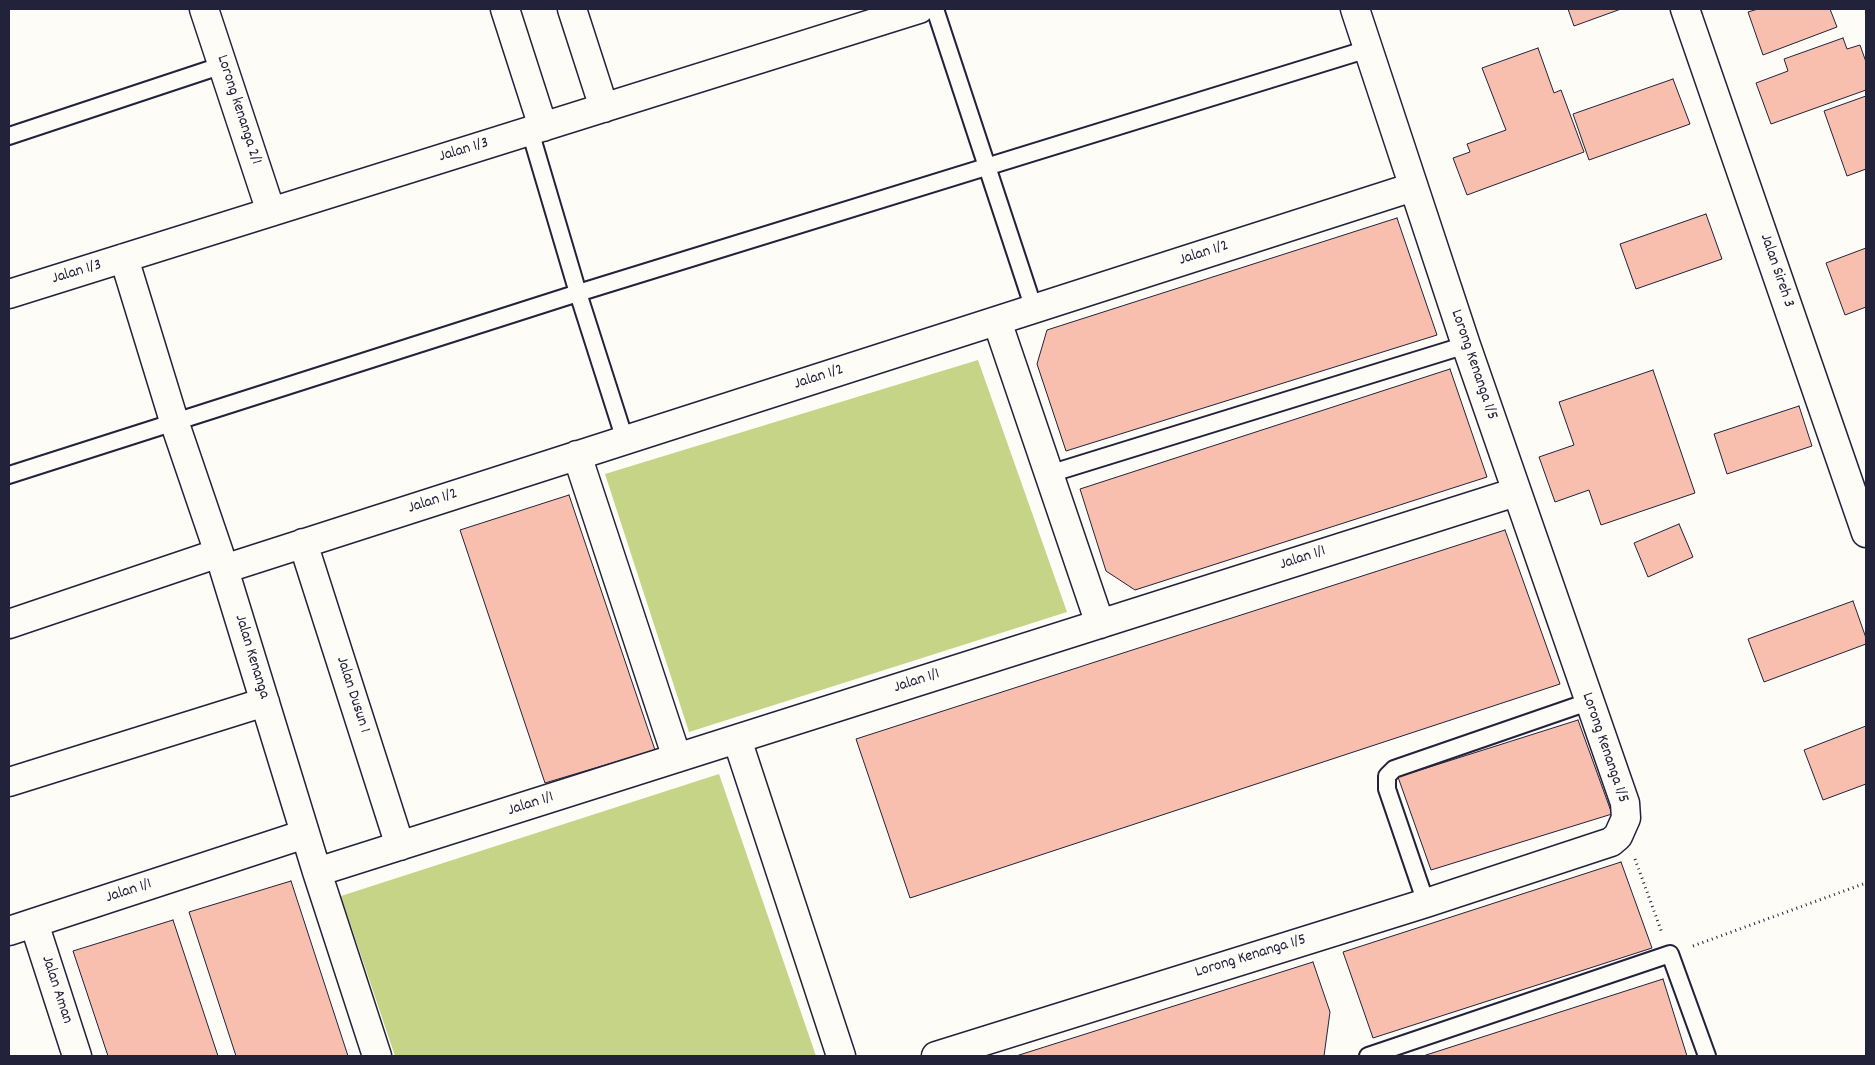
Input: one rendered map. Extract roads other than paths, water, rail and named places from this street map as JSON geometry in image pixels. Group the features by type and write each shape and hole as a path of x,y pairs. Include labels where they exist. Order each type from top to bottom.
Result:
{"street":[{"name":"Lorong kenanga 2/1","path":"204,9 272,212"},
{"path":"505,9 537,129"},
{"path":"572,9 604,108"},
{"name":"Jalan 1/3","path":"9,294 919,9"},
{"name":"Lorong Kenanga 1/5","path":"936,1056 1611,842 1618,836 1626,818 1625,803 1588,702 1466,345 1356,9"},
{"name":"Jalan Sireh 3","path":"1685,9 1866,533"},
{"name":"Jalan 1/2","path":"9,624 222,561 303,543 1413,187"},
{"name":"Jalan Kenanga","path":"124,258 174,421 222,561 305,834 377,1056"},
{"path":"997,321 1100,624"},
{"path":"577,455 677,758"},
{"name":"Jalan 1/1","path":"317,872 1516,492"},
{"name":"Jalan Dusun 1","path":"303,543 400,846"},
{"path":"9,782 264,702"},
{"path":"737,739 841,1056"},
{"name":"Jalan 1/1","path":"9,931 305,834"},
{"name":"Jalan Aman","path":"34,923 77,1056"}],"lane":[{"path":"935,9 1034,309"},
{"path":"9,475 578,293 1368,49"},
{"path":"9,136 223,65"},
{"path":"537,129 578,293 625,440"},
{"path":"1049,474 1466,345"},
{"path":"1426,902 1386,789 1387,776 1394,769 1588,702"},
{"path":"1368,1056 1670,954 1707,1056"}]}
